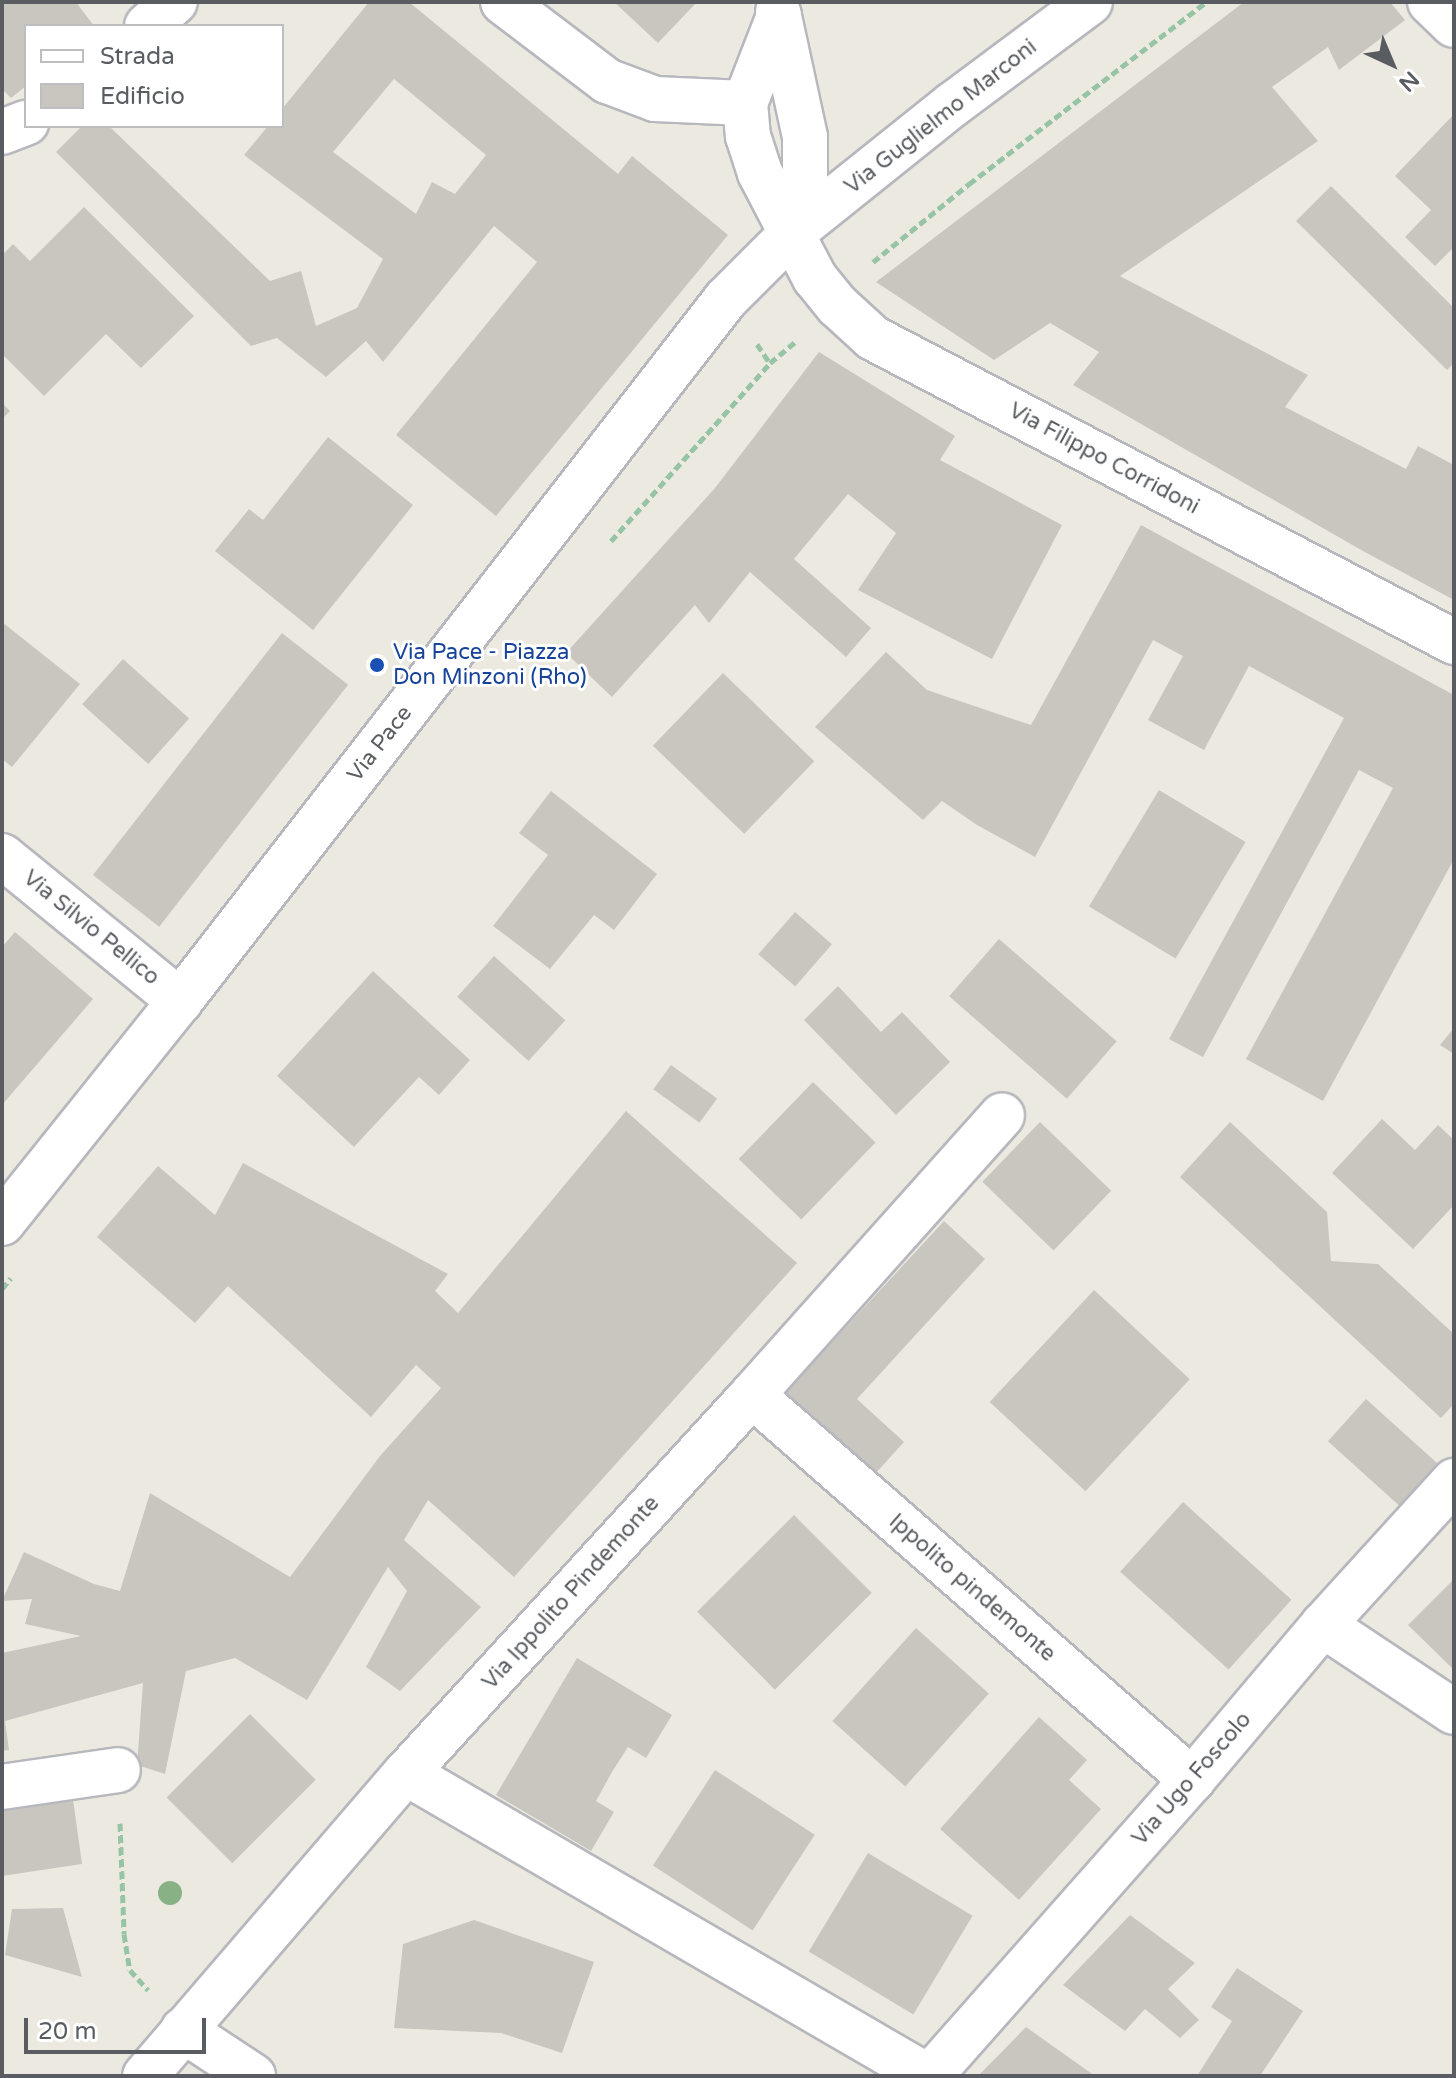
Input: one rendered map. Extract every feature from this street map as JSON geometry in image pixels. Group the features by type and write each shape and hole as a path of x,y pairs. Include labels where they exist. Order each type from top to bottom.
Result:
{"street":[{"path":"149,24 175,2"},
{"path":"503,2 607,81 655,99 745,103 778,9"},
{"name":"Via Guglielmo Marconi","path":"792,233 952,105 1090,2"},
{"path":"1430,2 1454,25"},
{"path":"778,9 805,137 805,175 792,233"},
{"name":"Via Filippo Corridoni","path":"745,103 748,136 760,173 815,278 838,306 873,338 1454,642"},
{"path":"2,132 24,124"},
{"name":"Via Pace","path":"2,1223 180,1001 726,299 792,233"},
{"name":"Via Silvio Pellico","path":"2,856 180,1001"},
{"name":"Via Ippolito Pindemonte","path":"145,2076 406,1773 752,1395 1002,1115"},
{"name":"Ippolito pindemonte","path":"752,1395 1192,1780"},
{"name":"Via Ugo Foscolo","path":"928,2076 1192,1780 1323,1625 1454,1481"},
{"path":"1323,1625 1454,1712"},
{"path":"2,1787 118,1770"},
{"path":"406,1773 928,2076"},
{"path":"183,2030 253,2076"}],"path":[{"path":"770,363 838,306 874,261 1206,2"},
{"path":"118,1770 124,1934 130,1970 183,2030"}],"building":[{"path":"2,2 76,2 92,24 24,24 24,88 11,98 2,89"},
{"path":"369,2 409,2 618,174 632,156 728,235 496,516 396,435 537,262 494,226 383,362 366,341 326,377 277,338 251,346 56,152 80,128 111,128 270,281 301,271 316,326 357,308 383,259 244,155 266,128 284,128 284,107","holes":["394,79 486,155 455,194 432,182 416,214 333,152"]},
{"path":"614,2 697,2 658,43"},
{"path":"1244,2 1390,2 1405,20 1339,70 1328,47 1272,87 1318,141 1120,276 1308,375 1285,407 1406,469 1418,446 1454,465 1454,600 1073,385 1099,352 1050,323 994,360 876,282"},
{"path":"1454,114 1454,247 1435,266 1405,237 1431,210 1395,176"},
{"path":"1331,186 1454,308 1454,363 1447,370 1296,221"},
{"path":"84,207 194,316 141,368 106,334 44,396 2,354 2,255 13,244 30,261"},
{"path":"819,352 955,436 940,460 1062,525 992,659 858,590 896,533 848,494 794,559 871,628 846,657 750,572 709,623 695,605 612,697 566,653 715,488"},
{"path":"2,403 10,411 2,419"},
{"path":"328,437 413,505 313,630 215,551 249,509 263,520"},
{"path":"1141,525 1454,695 1454,859 1323,1101 1246,1059 1393,788 1359,770 1203,1057 1169,1039 1344,718 1249,666 1204,750 1148,720 1183,656 1153,640 1035,857 977,825 942,801 923,820 815,727 886,652 927,690 1031,725"},
{"path":"2,622 80,684 12,767 2,759"},
{"path":"282,633 348,685 159,927 93,875"},
{"path":"123,659 189,719 148,764 82,704"},
{"path":"723,673 814,761 744,834 653,746"},
{"path":"1159,790 1246,842 1176,959 1089,907"},
{"path":"551,791 657,874 614,930 594,915 550,969 493,926 548,855 519,833"},
{"path":"795,912 832,944 795,986 758,954"},
{"path":"15,932 93,999 2,1105 2,947"},
{"path":"999,939 1117,1041 1067,1099 949,996"},
{"path":"494,956 565,1020 529,1061 457,997"},
{"path":"373,971 470,1060 439,1095 419,1077 354,1147 277,1076"},
{"path":"838,986 881,1032 902,1012 950,1062 896,1115 804,1020"},
{"path":"1454,1028 1454,1054 1440,1045"},
{"path":"671,1065 717,1099 699,1123 653,1089"},
{"path":"813,1082 876,1142 801,1219 739,1159"},
{"path":"626,1111 797,1263 514,1577 428,1500 404,1540 481,1607 400,1691 366,1667 407,1591 388,1567 307,1700 235,1658 186,1671 165,1774 137,1765 143,1683 5,1721 9,1750 2,1751 2,1653 81,1636 25,1624 32,1599 2,1601 24,1552 94,1584 120,1591 150,1493 290,1577 380,1456 441,1388 416,1365 371,1417 228,1286 195,1323 97,1237 158,1166 215,1215 243,1163 448,1274 435,1291 458,1313"},
{"path":"1382,1119 1415,1150 1438,1125 1454,1140 1454,1205 1413,1249 1332,1173"},
{"path":"1040,1122 1111,1191 1054,1250 982,1182"},
{"path":"1230,1122 1327,1212 1331,1261 1378,1264 1454,1334 1454,1404 1441,1418 1180,1177"},
{"path":"944,1221 985,1259 857,1399 904,1442 875,1474 786,1392"},
{"path":"1094,1290 1190,1379 1085,1491 990,1402"},
{"path":"1366,1399 1438,1464 1400,1506 1328,1441"},
{"path":"1183,1502 1291,1600 1229,1670 1120,1572"},
{"path":"794,1515 872,1593 775,1690 697,1612"},
{"path":"1454,1579 1454,1670 1408,1625"},
{"path":"916,1628 989,1694 905,1786 832,1721"},
{"path":"577,1658 672,1715 646,1758 628,1747 612,1772 596,1801 614,1812 591,1851 496,1795"},
{"path":"250,1714 316,1780 232,1863 167,1797"},
{"path":"1039,1717 1087,1760 1069,1780 1101,1809 1019,1900 940,1829"},
{"path":"715,1770 815,1835 753,1930 653,1866"},
{"path":"72,1792 82,1864 2,1876 2,1803"},
{"path":"868,1853 973,1916 913,2014 809,1952"},
{"path":"63,1908 82,1977 5,1955 12,1909"},
{"path":"1130,1915 1195,1963 1168,1989 1199,2020 1180,2038 1145,2009 1125,2031 1063,1985"},
{"path":"474,1920 594,1962 562,2053 501,2033 394,2028 403,1944"},
{"path":"1237,1968 1303,2011 1260,2076 1197,2076 1232,2021 1211,2007"},
{"path":"1026,2027 1095,2076 978,2076"}],"place":[{"name":"Via Pace - Piazza Don Minzoni (Rho)","path":"377,665"}]}
